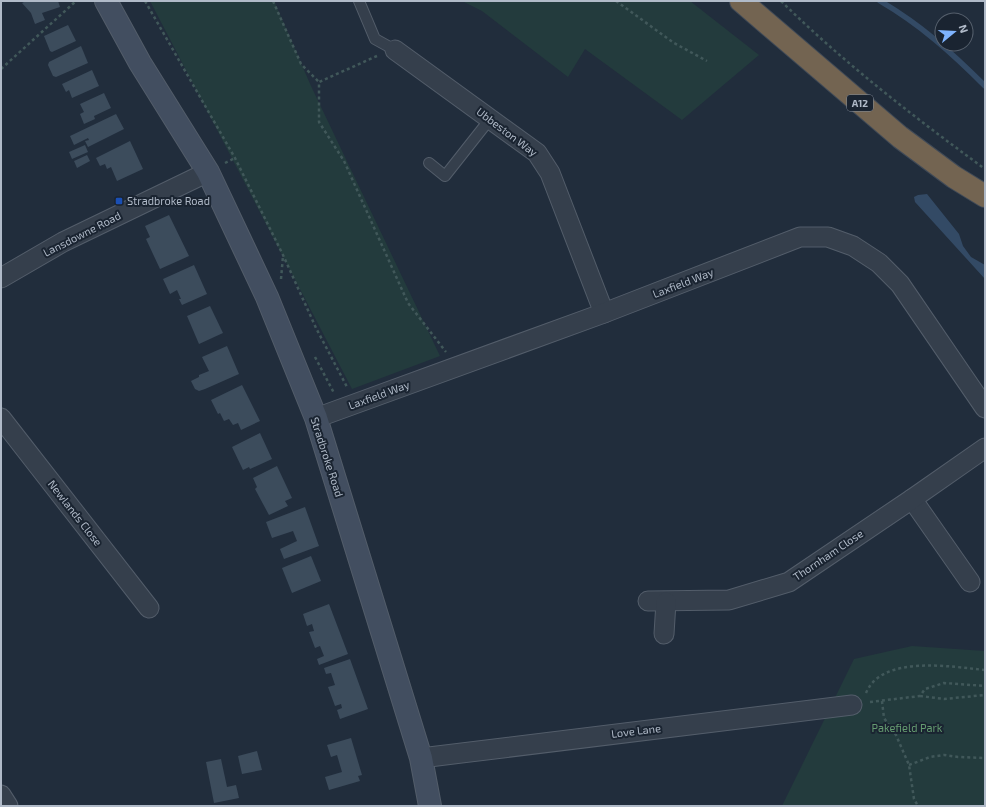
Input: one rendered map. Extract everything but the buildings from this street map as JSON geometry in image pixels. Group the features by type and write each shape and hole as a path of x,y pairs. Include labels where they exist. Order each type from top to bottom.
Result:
{"highway":[{"name":"A12","path":"741,1 900,137 954,177 985,196"},
{"name":"A12","path":"760,1 838,74 985,191"}],"main road":[{"name":"Stradbroke Road","path":"106,1 140,63 208,172 267,297 316,418 421,758 430,806"}],"street":[{"name":"Ubbeston Way","path":"394,50 536,152 550,173 604,313"},
{"name":"Lansdowne Road","path":"1,278 63,242 208,172"},
{"name":"Laxfield Way","path":"316,418 604,313 800,237 828,238 853,246 879,263 900,284 985,408"},
{"name":"Newlands Close","path":"1,418 149,608"},
{"name":"Thornham Close","path":"664,634 657,602 729,600 789,582 912,500 985,448"},
{"path":"912,500 970,582"},
{"name":"Love Lane","path":"421,758 858,704"},
{"path":"1,795 8,806"}],"lane":[{"path":"359,1 375,39 394,50"},
{"path":"430,163 445,176 490,119"}],"path":[{"path":"1,69 76,1"},
{"path":"145,1 235,158 283,255 316,328 356,404"},
{"path":"273,1 302,64 319,82 319,122 344,161 408,303 458,367"},
{"path":"616,1 674,43 707,61"},
{"path":"781,1 852,66 920,121 985,169"},
{"path":"319,82 371,58 394,50"},
{"path":"858,704 877,678 892,671 912,665 985,670"},
{"path":"920,696 925,689 944,683 985,686"},
{"path":"858,704 920,696 944,700 985,695"},
{"path":"882,701 884,718 896,734 909,765 914,799 918,806"},
{"path":"909,765 944,755 985,758"}],"green space":[{"path":"150,1 274,1 311,86 440,356 352,389"},
{"path":"462,1 690,1 759,55 682,120 585,49 568,77 482,11"},
{"name":"Pakefield Park","path":"912,646 985,651 985,806 782,806 854,659"}],"water":[{"path":"927,194 959,234 963,246 971,257 985,265 985,279 915,202 914,197"}],"waterway":[{"path":"880,1 936,40 985,86"}],"place":[{"name":"Stradbroke Road","path":"119,201"}]}
